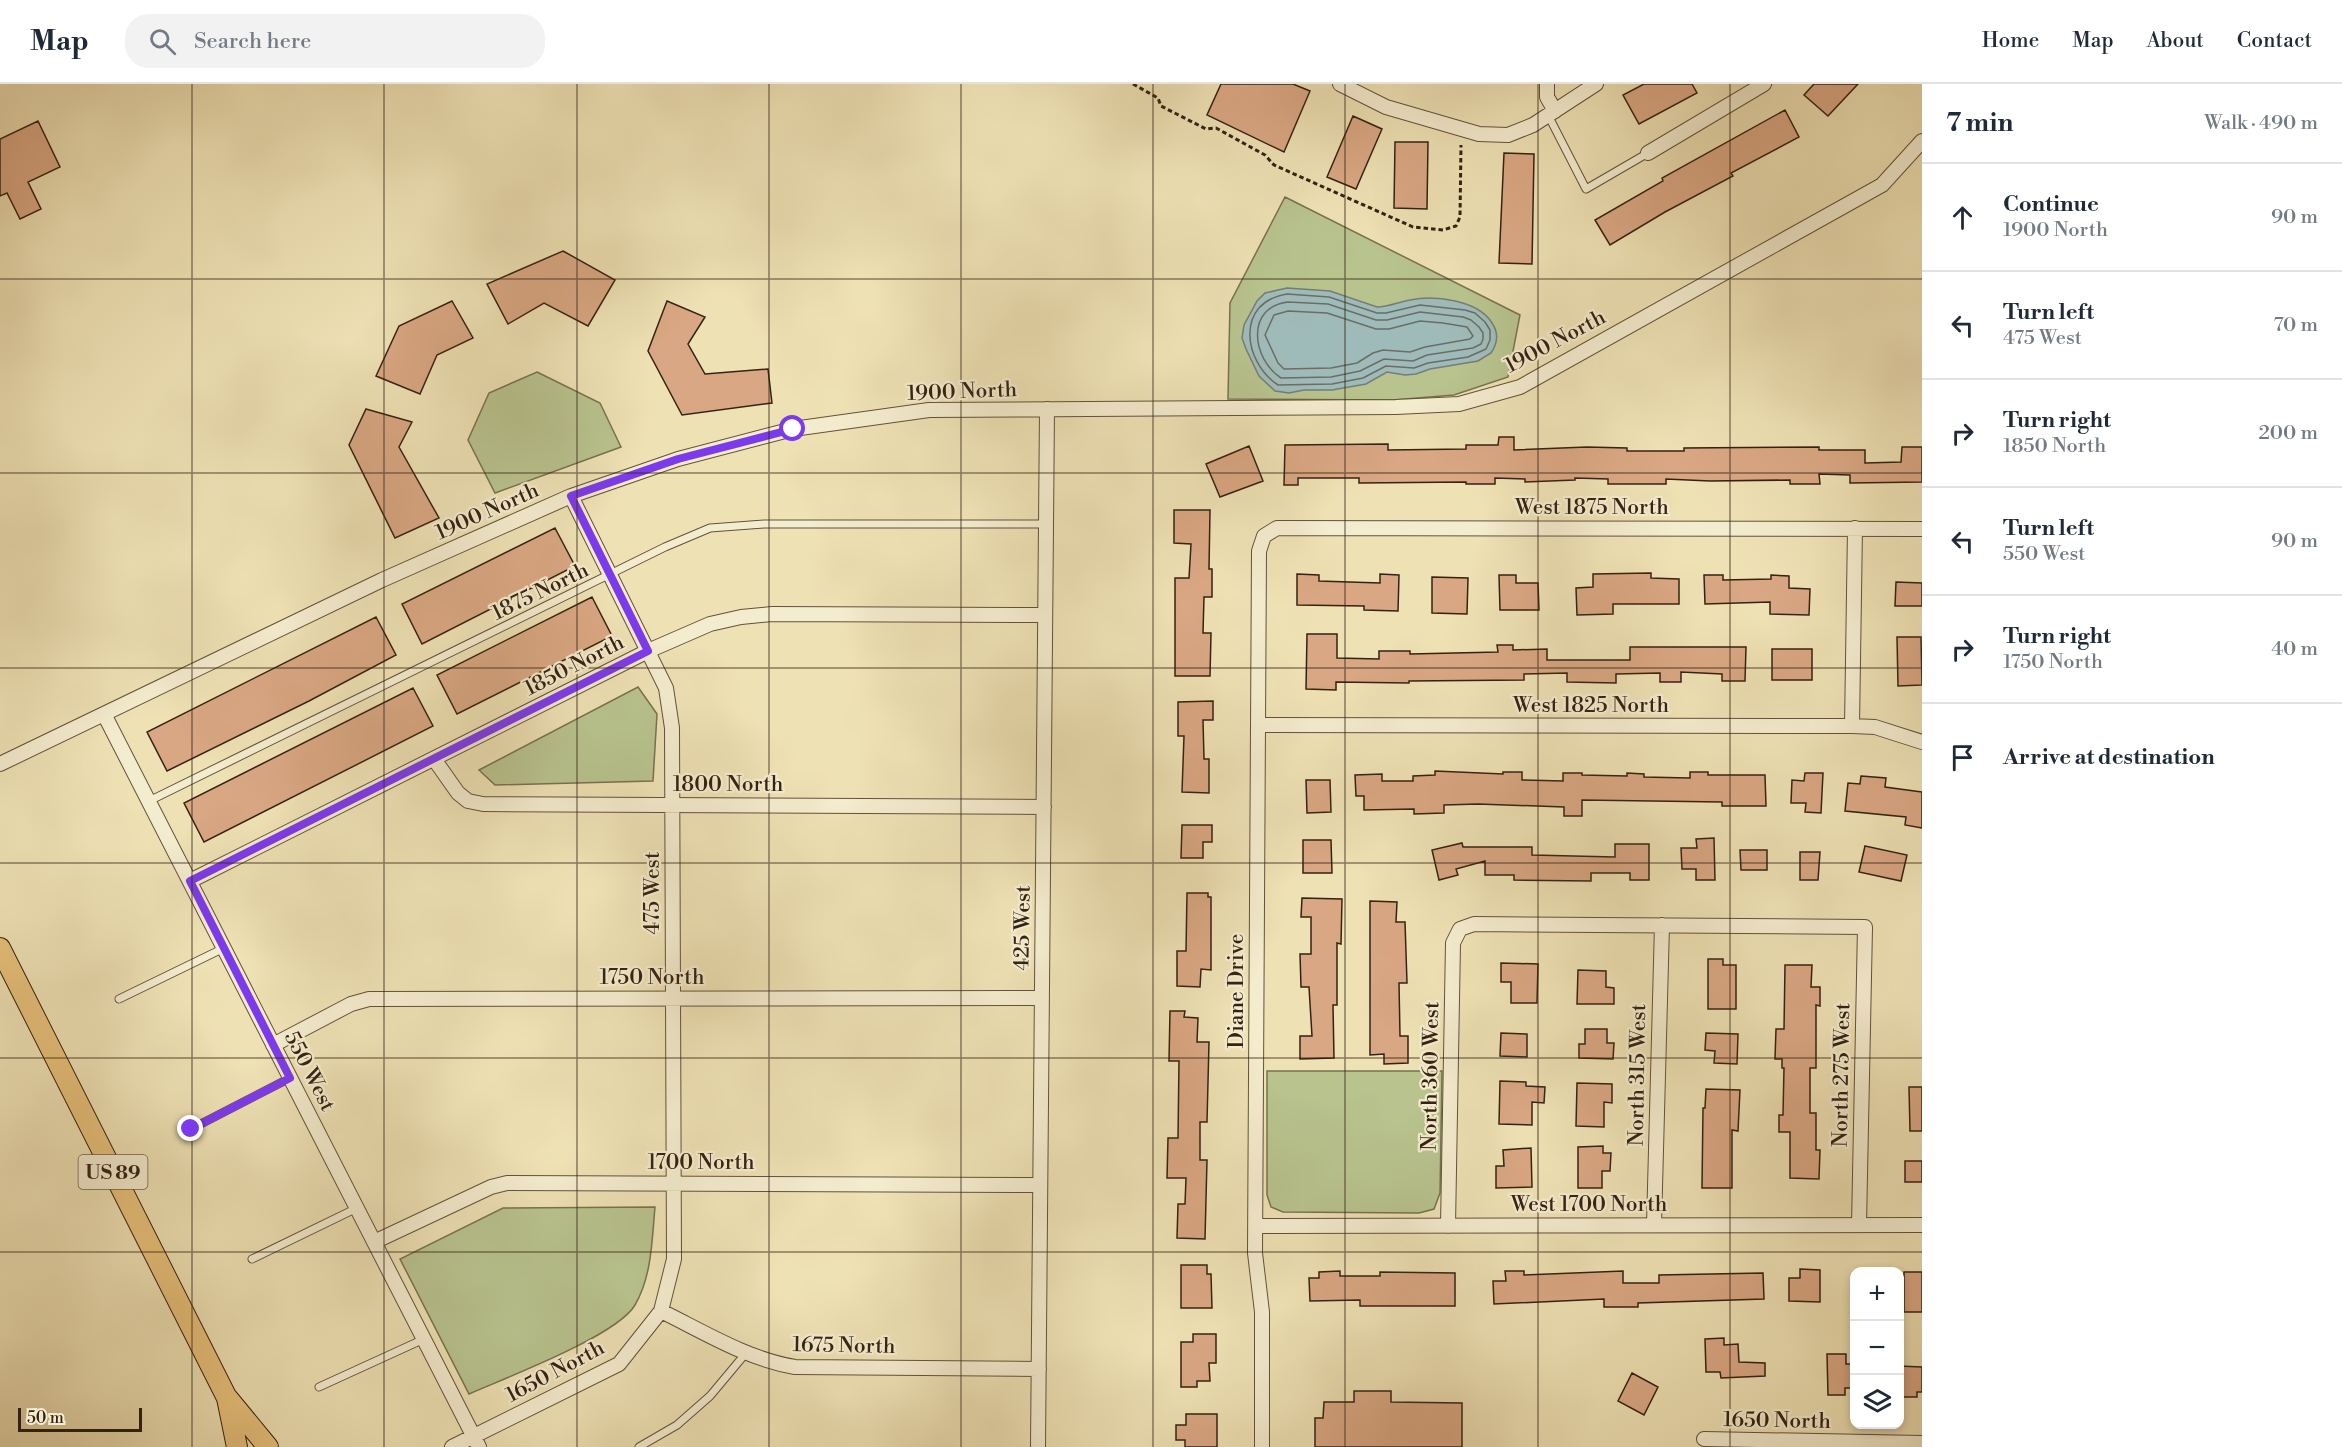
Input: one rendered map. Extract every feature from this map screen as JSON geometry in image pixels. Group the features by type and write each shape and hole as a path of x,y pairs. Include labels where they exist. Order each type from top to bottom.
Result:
{"main road":[{"name":"US 89","path":"0,948 226,1396 268,1447"},
{"name":"US 89","path":"226,1396 237,1447"}],"street":[{"path":"1340,84 1386,107 1479,134 1508,135 1533,124 1596,84"},
{"path":"1547,84 1551,113"},
{"path":"1648,153 1764,84"},
{"name":"1900 North","path":"0,764 382,580 571,496 678,459 812,425 929,410 1396,407 1459,404 1520,387 1882,185 1922,141"},
{"name":"425 West","path":"1038,1447 1047,409"},
{"name":"475 West","path":"571,496 666,688 672,728 674,1258 661,1311"},
{"name":"West 1875 North","path":"1264,536 1277,528 1922,529"},
{"path":"1852,726 1855,528"},
{"name":"Diane Drive","path":"1262,1447 1262,1312 1256,1253 1256,1226 1259,551 1264,536"},
{"name":"1850 North","path":"190,881 648,651 710,624 741,617 772,614 1045,615"},
{"name":"550 West","path":"104,714 476,1442"},
{"name":"West 1825 North","path":"1258,725 1852,726 1875,727 1922,741"},
{"name":"1800 North","path":"434,759 458,793 468,801 475,802 1044,807"},
{"name":"North 360 West","path":"1448,1226 1453,943 1460,929 1474,924 1662,925"},
{"name":"North 275 West","path":"1662,925 1865,927 1859,1225"},
{"name":"North 315 West","path":"1654,1225 1662,925"},
{"name":"1750 North","path":"273,1045 351,1004 369,999 1042,998"},
{"name":"1700 North","path":"374,1242 491,1187 507,1183 1040,1185"},
{"name":"West 1700 North","path":"1256,1226 1922,1225"},
{"name":"1675 North","path":"661,1311 746,1353 795,1367 1039,1369"},
{"name":"1650 North","path":"452,1447 476,1442 618,1364 661,1311"},
{"name":"1650 North","path":"1704,1440 1922,1443"}],"lane":[{"path":"1551,113 1586,189 1648,153"},
{"name":"1875 North","path":"149,801 665,547 710,528 764,524 1046,524"},
{"path":"119,999 224,948"},
{"path":"191,1129 290,1078"},
{"path":"252,1259 357,1208"},
{"path":"319,1387 423,1339"},
{"path":"639,1447 677,1425 710,1396 746,1353"}],"path":[{"path":"1133,84 1158,98 1161,106 1206,129 1216,128 1265,155 1274,165 1413,227 1443,230 1456,226 1460,217 1461,144"}],"green space":[{"path":"1285,197 1520,315 1508,377 1454,395 1393,400 1228,399 1230,303"},
{"path":"537,372 600,403 621,447 495,493 468,440 489,393"},
{"path":"638,687 657,714 653,781 495,785 479,770"},
{"path":"1267,1071 1442,1071 1440,1193 1434,1209 1419,1213 1283,1212 1271,1207 1267,1195"},
{"path":"655,1207 645,1282 635,1305 624,1317 584,1343 469,1394 400,1259 503,1208"}],"water":[{"path":"1287,288 1330,291 1377,307 1431,298 1466,304 1477,309 1492,323 1496,335 1495,346 1491,353 1478,361 1430,369 1416,374 1387,372 1366,384 1332,390 1304,390 1289,393 1275,391 1259,376 1242,338 1244,325 1257,301 1265,293"}],"building":[{"path":"1221,84 1293,84 1310,91 1284,152 1207,115"},
{"path":"1644,84 1692,84 1697,93 1639,124 1623,95"},
{"path":"1814,84 1858,84 1828,116 1804,95"},
{"path":"1785,110 1799,137 1731,173 1733,176 1665,212 1610,245 1595,220 1663,181 1662,178"},
{"path":"1353,116 1382,129 1356,189 1327,177"},
{"path":"38,121 60,167 28,182 41,209 20,219 7,193 0,196 0,139"},
{"path":"1395,142 1428,142 1427,209 1394,208"},
{"path":"1504,153 1534,154 1532,264 1499,263"},
{"path":"563,251 615,280 588,326 544,303 508,324 487,284"},
{"path":"452,301 473,338 437,355 420,394 376,376 399,326"},
{"path":"667,301 705,317 688,344 705,374 768,369 772,403 682,415 648,351"},
{"path":"366,409 412,422 399,447 439,518 395,538 349,445"},
{"path":"1499,437 1514,437 1514,450 1587,447 1627,448 1627,451 1684,451 1684,448 1819,447 1819,450 1865,450 1865,463 1901,462 1902,447 1922,447 1922,482 1850,483 1850,475 1819,474 1820,484 1790,484 1790,480 1666,479 1666,484 1608,484 1608,479 1575,478 1575,480 1525,482 1525,479 1495,478 1495,484 1359,483 1359,478 1298,478 1298,485 1284,485 1285,445 1388,444 1388,450 1466,449 1466,445 1498,445"},
{"path":"1249,446 1263,481 1220,497 1206,464"},
{"path":"1174,510 1210,510 1209,569 1212,569 1212,597 1204,597 1203,633 1211,633 1210,676 1175,676 1175,578 1189,578 1191,544 1174,543"},
{"path":"555,528 575,566 422,644 402,604"},
{"path":"1651,573 1651,578 1679,579 1679,604 1613,604 1613,614 1577,615 1576,588 1593,587 1593,574"},
{"path":"1297,574 1319,575 1319,581 1380,583 1380,574 1399,575 1398,611 1364,610 1364,606 1297,605"},
{"path":"1499,575 1516,575 1516,583 1538,583 1539,610 1500,610"},
{"path":"1704,575 1723,575 1723,580 1771,579 1771,575 1789,576 1789,588 1810,589 1809,615 1770,614 1770,602 1705,604"},
{"path":"1432,577 1468,578 1467,614 1432,613"},
{"path":"1896,582 1922,583 1922,606 1895,606"},
{"path":"592,597 612,636 457,714 437,675"},
{"path":"376,617 396,655 167,771 147,732"},
{"path":"1307,634 1337,634 1337,658 1379,659 1379,651 1410,651 1410,654 1498,652 1497,645 1513,645 1513,650 1547,649 1547,660 1630,660 1630,647 1746,647 1745,681 1722,681 1722,674 1681,672 1681,682 1660,682 1660,673 1616,674 1616,683 1567,682 1567,673 1524,674 1524,680 1336,682 1336,690 1306,689"},
{"path":"1897,637 1921,637 1922,685 1898,686"},
{"path":"1772,649 1812,649 1812,680 1772,680"},
{"path":"413,688 433,726 204,842 184,803"},
{"path":"1213,701 1213,720 1203,720 1204,759 1209,759 1209,793 1182,792 1184,736 1178,736 1178,702"},
{"path":"1435,771 1503,774 1503,772 1522,772 1522,780 1563,781 1563,773 1627,776 1627,773 1644,774 1644,777 1690,778 1690,772 1708,772 1708,775 1765,775 1766,806 1722,806 1722,802 1582,800 1582,816 1564,816 1564,807 1478,804 1444,805 1444,813 1414,814 1414,809 1364,810 1364,796 1356,796 1355,775 1382,774 1382,781 1413,781 1413,776 1435,775"},
{"path":"1805,773 1823,773 1821,813 1805,812 1806,803 1791,803 1792,780 1804,781"},
{"path":"1861,776 1886,778 1885,787 1922,792 1922,828 1905,825 1906,817 1845,811 1848,783 1860,784"},
{"path":"1306,780 1330,780 1331,812 1307,813"},
{"path":"1182,825 1212,825 1212,842 1203,842 1203,858 1181,858"},
{"path":"1714,838 1715,880 1696,880 1696,869 1682,869 1681,848 1697,848 1696,839"},
{"path":"1303,840 1331,840 1332,873 1303,873"},
{"path":"1462,843 1463,847 1532,847 1532,855 1615,857 1615,844 1649,844 1649,880 1630,880 1630,873 1591,873 1591,881 1514,880 1514,875 1485,875 1485,861 1456,869 1458,875 1439,880 1432,850"},
{"path":"1865,846 1907,855 1901,881 1859,872"},
{"path":"1740,850 1767,850 1767,870 1741,870"},
{"path":"1800,852 1820,852 1818,880 1800,880"},
{"path":"1187,893 1208,893 1208,897 1211,897 1211,970 1201,969 1200,987 1177,986 1177,951 1186,951"},
{"path":"1302,898 1342,899 1341,944 1337,943 1337,1005 1333,1005 1334,1058 1300,1059 1300,1036 1312,1036 1309,987 1301,987 1300,954 1311,954 1311,917 1301,917"},
{"path":"1370,901 1397,902 1396,922 1405,922 1407,983 1399,983 1400,1036 1408,1036 1408,1063 1384,1064 1384,1054 1370,1055"},
{"path":"1708,959 1723,959 1723,965 1736,965 1736,1009 1708,1009"},
{"path":"1501,963 1538,964 1537,1003 1511,1003 1511,982 1501,982"},
{"path":"1785,965 1812,965 1811,987 1820,987 1820,1006 1816,1005 1816,1068 1810,1068 1810,1113 1816,1113 1816,1150 1820,1150 1819,1179 1790,1178 1790,1132 1779,1132 1779,1115 1783,1115 1784,1068 1782,1068 1782,1059 1775,1059 1776,1029 1784,1029"},
{"path":"1578,970 1606,971 1606,987 1614,988 1614,1004 1577,1004"},
{"path":"1170,1011 1185,1011 1184,1017 1198,1018 1197,1042 1209,1042 1207,1122 1200,1122 1200,1160 1207,1160 1205,1239 1177,1238 1178,1204 1185,1204 1186,1178 1167,1178 1168,1138 1178,1138 1179,1061 1169,1061"},
{"path":"1585,1029 1607,1029 1607,1043 1614,1043 1613,1059 1579,1058 1579,1044 1585,1044"},
{"path":"1501,1033 1527,1034 1527,1057 1500,1056"},
{"path":"1706,1033 1738,1034 1737,1064 1714,1063 1715,1051 1705,1050"},
{"path":"1500,1081 1526,1082 1526,1086 1545,1087 1544,1103 1532,1102 1532,1125 1499,1124"},
{"path":"1577,1083 1612,1084 1612,1103 1604,1102 1604,1127 1576,1126"},
{"path":"1909,1087 1922,1087 1922,1131 1910,1131"},
{"path":"1706,1089 1740,1090 1738,1131 1732,1130 1732,1188 1702,1188 1703,1108 1705,1108"},
{"path":"1603,1146 1603,1153 1611,1153 1610,1171 1602,1171 1602,1188 1578,1188 1578,1147"},
{"path":"1531,1148 1532,1187 1496,1188 1496,1166 1504,1166 1503,1150"},
{"path":"1905,1161 1922,1161 1922,1182 1905,1182"},
{"path":"1181,1265 1207,1265 1207,1274 1211,1274 1212,1308 1181,1308"},
{"path":"1800,1269 1820,1270 1820,1302 1789,1301 1789,1278 1800,1278"},
{"path":"1340,1271 1340,1276 1380,1276 1380,1272 1455,1273 1455,1306 1360,1306 1360,1300 1310,1301 1309,1278 1319,1278 1319,1272"},
{"path":"1505,1271 1524,1271 1524,1275 1623,1271 1623,1283 1659,1283 1659,1275 1763,1273 1764,1299 1638,1303 1638,1307 1604,1307 1604,1299 1494,1304 1493,1281 1506,1281"},
{"path":"1904,1272 1922,1272 1922,1312 1904,1312"},
{"path":"1193,1334 1216,1334 1216,1363 1209,1363 1210,1381 1197,1381 1197,1387 1181,1387 1181,1342 1193,1342"},
{"path":"1724,1338 1724,1345 1738,1344 1739,1362 1765,1363 1765,1376 1721,1378 1720,1372 1706,1372 1705,1339"},
{"path":"1827,1354 1846,1354 1846,1364 1850,1364 1850,1388 1845,1388 1845,1395 1828,1395"},
{"path":"1904,1366 1922,1367 1922,1392 1917,1392 1917,1397 1904,1397"},
{"path":"1632,1373 1658,1387 1644,1415 1618,1401"},
{"path":"1354,1391 1391,1391 1391,1402 1462,1403 1462,1447 1315,1447 1315,1418 1323,1418 1324,1402 1354,1402"},
{"path":"1186,1414 1217,1414 1217,1447 1185,1447 1185,1440 1176,1440 1176,1425 1186,1425"}],"route":[{"path":"191,1129 290,1078 190,881 648,651 571,496 678,459 793,429"}]}
